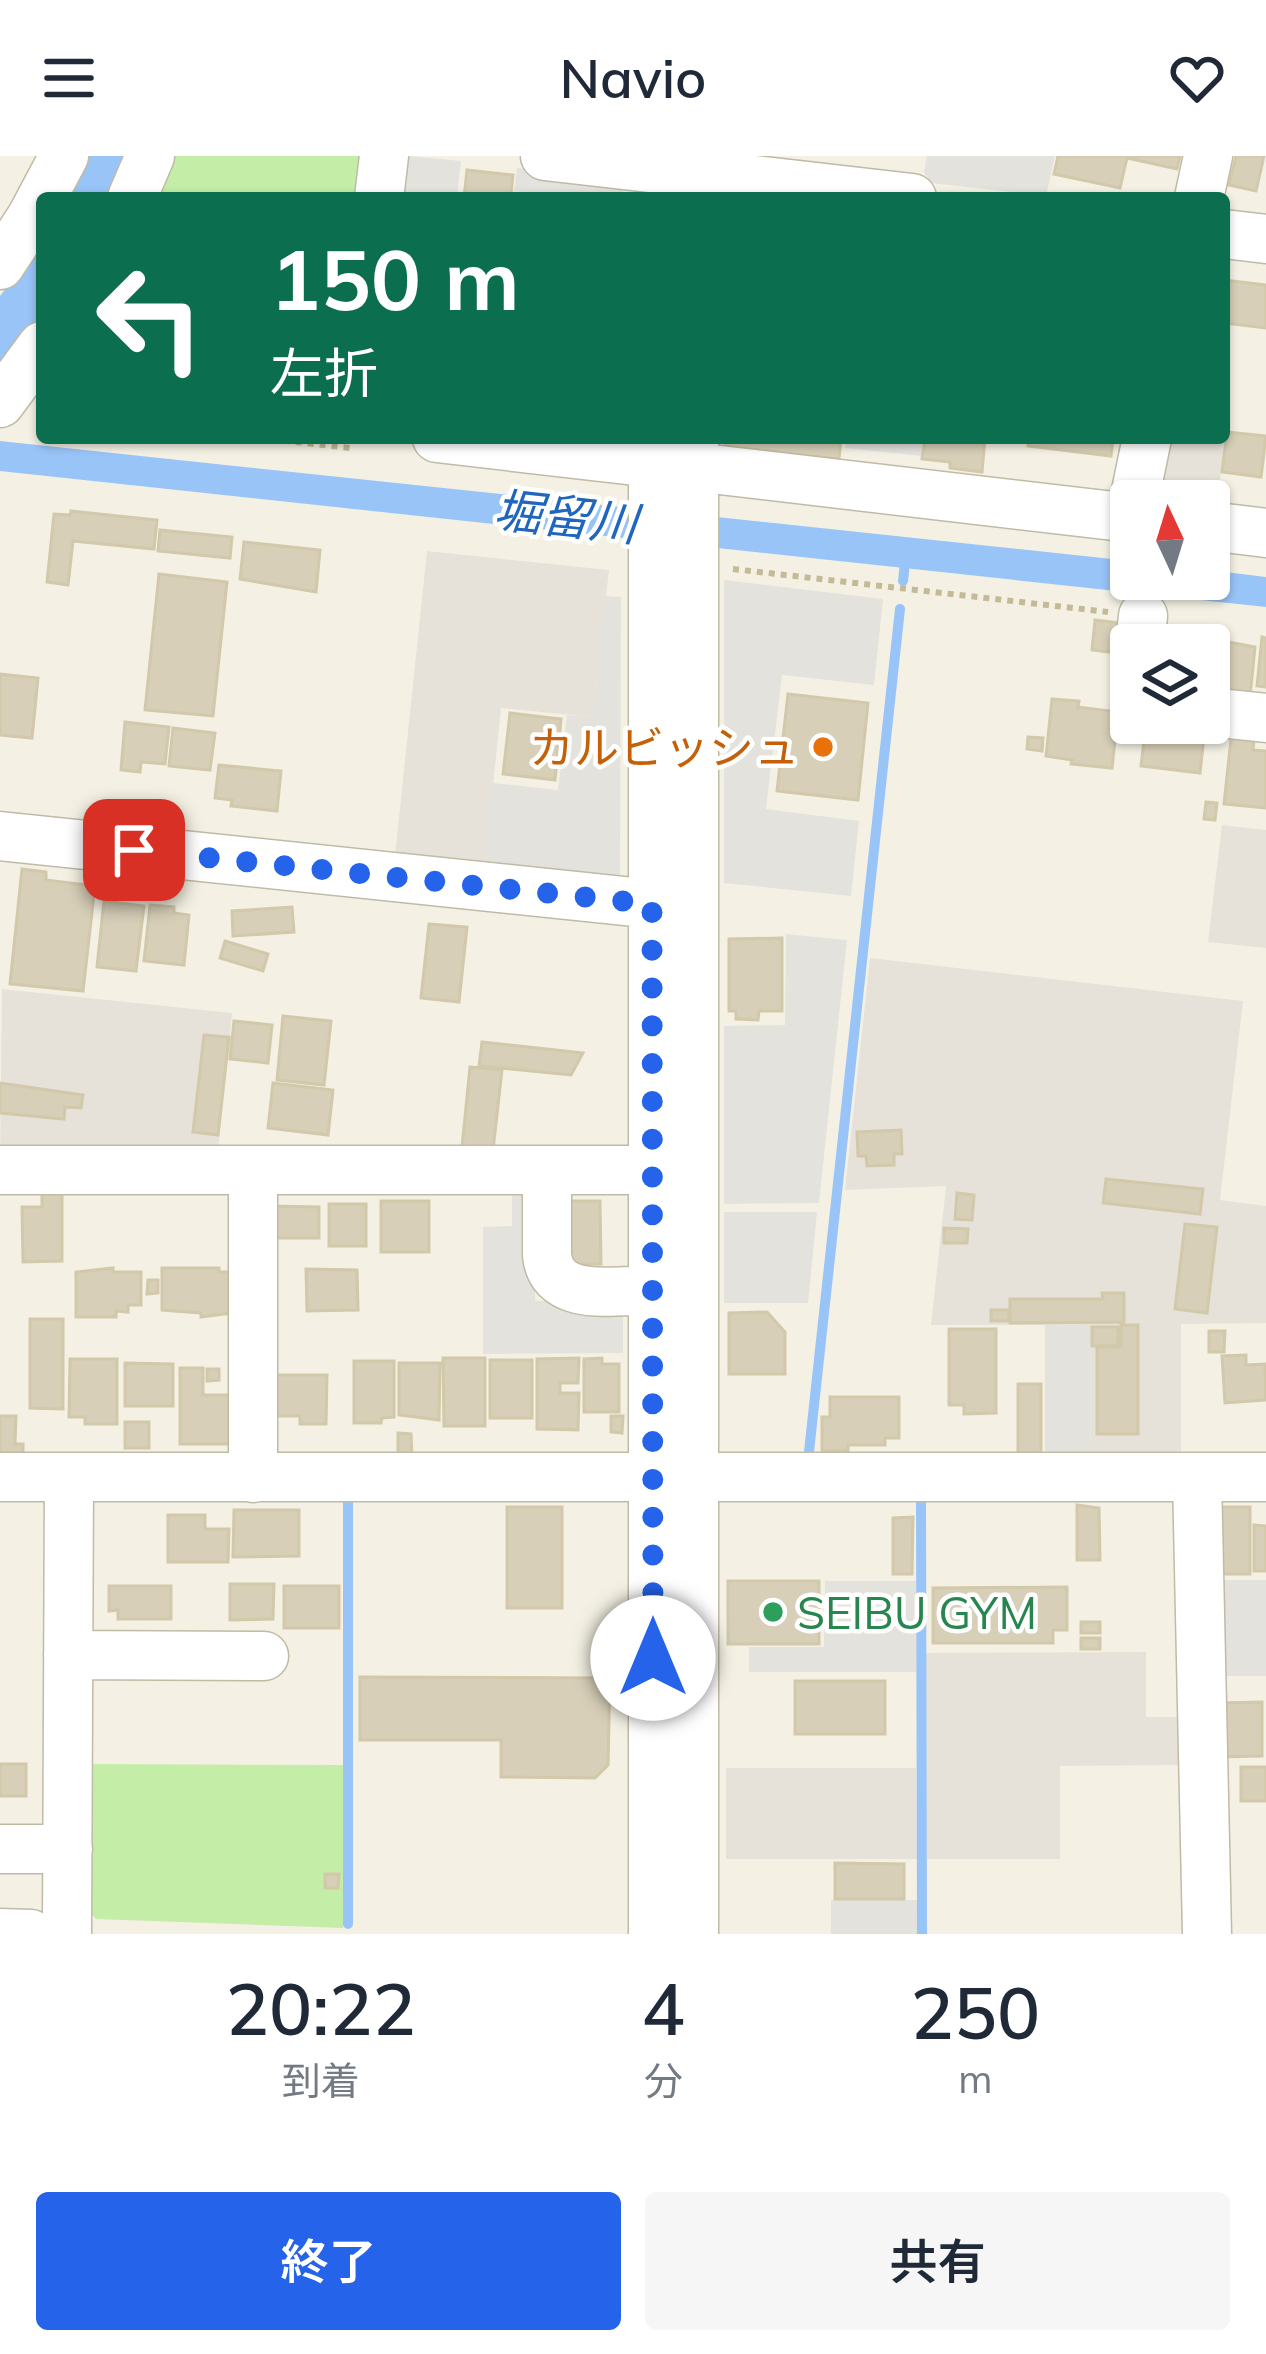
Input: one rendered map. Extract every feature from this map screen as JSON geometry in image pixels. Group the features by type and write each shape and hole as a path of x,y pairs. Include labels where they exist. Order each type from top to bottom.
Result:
{"street":[{"path":"45,192 64,156"},
{"path":"135,192 150,156"},
{"path":"380,192 384,156"},
{"path":"545,156 674,175 848,192"},
{"path":"909,192 912,156"},
{"path":"1199,192 1208,156"},
{"path":"0,265 36,209"},
{"path":"1230,235 1266,239"},
{"path":"0,403 36,354"},
{"path":"489,444 1110,516"},
{"path":"1138,480 1146,444"},
{"path":"653,1934 673,1479 690,562 673,465"},
{"path":"1230,529 1266,533"},
{"path":"690,562 652,904 652,1290 673,1479 694,1934"},
{"path":"1230,714 1266,718"},
{"path":"0,836 652,904"},
{"path":"0,1170 652,1170"},
{"path":"253,1170 253,1478"},
{"path":"547,1170 548,1268 556,1280 580,1290 652,1290"},
{"path":"0,1477 1266,1477"},
{"path":"1197,1477 1207,1934"},
{"path":"68,1934 69,1478"},
{"path":"68,1655 264,1656"},
{"path":"0,1849 68,1849"},
{"path":"0,1933 31,1934"}],"path":[{"path":"314,444 350,448 350,444"},
{"path":"690,562 1110,625"}],"shaded area":[{"path":"408,156 461,161 457,192 395,192 398,163"},
{"path":"927,156 1055,156 1047,192 931,183 924,172"},
{"path":"517,168 612,178 623,192 522,192 514,191"},
{"path":"845,444 922,444 921,456 845,448"},
{"path":"1165,444 1224,444 1220,480 1156,480"},
{"path":"427,551 609,570 593,717 501,708 484,874 394,865"},
{"path":"724,580 883,599 874,685 782,675 766,809 859,821 851,896 724,883"},
{"path":"606,596 621,597 620,888 484,874 493,783 558,790 567,715 593,717"},
{"path":"1222,825 1266,830 1266,948 1208,942"},
{"path":"786,934 847,940 819,1203 724,1204 724,1026 785,1025"},
{"path":"870,958 1243,1001 1220,1200 1266,1206 1266,1323 1181,1324 1181,1462 1091,1462 1090,1325 931,1325 946,1186 845,1190"},
{"path":"2,989 232,1013 217,1160 0,1160"},
{"path":"512,1182 534,1182 535,1301 623,1302 623,1353 483,1354 483,1227 512,1226"},
{"path":"724,1212 817,1212 808,1303 724,1303"},
{"path":"1045,1325 1090,1325 1091,1462 1045,1463"},
{"path":"1211,1580 1266,1580 1266,1676 1213,1676"},
{"path":"825,1581 916,1581 916,1672 749,1672 749,1647 824,1647"},
{"path":"1146,1652 1146,1717 1189,1717 1190,1765 1060,1766 1060,1859 927,1859 926,1653"},
{"path":"726,1768 916,1768 917,1859 726,1859"},
{"path":"831,1900 917,1900 917,1934 831,1934"}],"green space":[{"path":"161,156 365,156 364,192 146,192"},
{"path":"83,1764 343,1765 343,1928 96,1919 83,1905"}],"water":[{"path":"82,156 137,156 122,192 65,192"},
{"path":"36,249 36,333 0,377 0,296"},
{"name":"堀留川","path":"0,441 1110,559 1110,590 0,471"},
{"path":"1230,573 1266,577 1266,607 1201,600 1230,600"}],"building":[{"path":"1058,156 1180,156 1177,169 1127,158 1120,188 1054,174"},
{"path":"1236,156 1264,156 1256,191 1229,185"},
{"path":"467,170 513,175 511,192 465,192"},
{"path":"1230,281 1266,285 1266,328 1230,324"},
{"path":"1230,432 1266,436 1261,477 1222,472"},
{"path":"725,444 840,444 839,459"},
{"path":"924,444 984,444 982,472 922,459"},
{"path":"1028,444 1112,444 1111,456"},
{"path":"71,511 157,520 154,549 73,541 68,585 47,582 54,514 70,515"},
{"path":"160,530 232,537 230,558 158,551"},
{"path":"244,542 320,550 316,592 240,579"},
{"path":"159,574 227,582 213,716 145,710"},
{"path":"1095,620 1129,624 1110,624 1110,652 1092,650"},
{"path":"1262,637 1266,638 1266,687 1257,686"},
{"path":"1230,642 1255,647 1250,697 1230,693"},
{"path":"0,674 38,678 32,738 0,735"},
{"name":"カルビッシュ","path":"788,694 868,703 858,800 777,791"},
{"path":"1052,699 1110,711 1112,768 1046,756"},
{"path":"510,713 561,719 555,780 503,774"},
{"path":"125,722 169,727 165,764 141,762 140,772 121,770"},
{"path":"173,728 215,733 210,770 169,766"},
{"path":"1232,729 1255,731 1253,750 1266,751 1266,808 1224,804"},
{"path":"1028,737 1043,738 1042,751 1027,749"},
{"path":"1144,744 1203,744 1200,773 1141,766"},
{"path":"219,765 281,771 277,811 231,806 232,800 215,798"},
{"path":"1206,802 1217,803 1215,820 1204,819"},
{"path":"22,869 46,872 46,880 95,886 83,991 10,984"},
{"path":"104,901 144,906 136,971 97,967"},
{"path":"150,905 174,907 174,913 189,915 184,965 144,961"},
{"path":"292,907 294,932 233,936 232,911"},
{"path":"429,924 467,927 459,1002 421,998"},
{"path":"782,938 782,1011 759,1011 758,1020 736,1019 736,1011 729,1011 729,939"},
{"path":"225,941 268,954 263,971 220,958"},
{"path":"283,1016 331,1021 324,1085 277,1080"},
{"path":"234,1021 272,1025 268,1063 230,1059"},
{"path":"204,1035 229,1037 218,1135 193,1132"},
{"path":"482,1042 583,1053 571,1075 479,1066"},
{"path":"470,1067 502,1070 493,1150 462,1147"},
{"path":"0,1083 83,1095 81,1108 65,1107 64,1119 0,1113"},
{"path":"273,1083 333,1090 328,1135 268,1128"},
{"path":"901,1130 902,1154 894,1154 894,1165 867,1166 866,1156 858,1156 857,1132"},
{"path":"1106,1179 1203,1189 1200,1214 1103,1203"},
{"path":"42,1192 62,1192 62,1261 23,1262 22,1207 42,1207"},
{"path":"957,1193 974,1195 972,1220 955,1219"},
{"path":"381,1201 429,1201 429,1252 381,1252"},
{"path":"562,1201 600,1201 601,1264 562,1264"},
{"path":"329,1204 366,1204 366,1246 329,1246"},
{"path":"268,1206 319,1207 319,1238 269,1238"},
{"path":"1185,1224 1217,1227 1207,1313 1175,1309"},
{"path":"944,1228 968,1229 967,1243 944,1243"},
{"path":"113,1268 113,1272 141,1272 141,1305 128,1305 128,1312 116,1311 116,1317 76,1317 76,1272"},
{"path":"162,1268 232,1272 232,1313 201,1317 201,1313 162,1310"},
{"path":"306,1269 357,1270 358,1310 307,1311"},
{"path":"148,1280 158,1280 158,1293 147,1294"},
{"path":"1102,1293 1124,1293 1124,1322 1010,1323 1010,1299 1103,1299"},
{"path":"991,1310 1009,1310 1009,1321 991,1321"},
{"path":"767,1312 785,1332 785,1374 729,1374 729,1313"},
{"path":"30,1319 63,1319 63,1409 30,1408"},
{"path":"1121,1325 1138,1325 1138,1434 1097,1434 1097,1347 1121,1347"},
{"path":"1092,1327 1118,1327 1118,1346 1092,1346"},
{"path":"949,1329 996,1329 996,1413 964,1414 964,1405 949,1405"},
{"path":"1209,1331 1225,1331 1224,1352 1209,1352"},
{"path":"1246,1355 1246,1365 1265,1364 1266,1400 1225,1403 1222,1356"},
{"path":"443,1358 485,1358 485,1426 444,1426"},
{"path":"579,1358 578,1383 560,1383 560,1393 579,1393 578,1430 537,1429 537,1359"},
{"path":"602,1358 602,1364 619,1364 619,1412 584,1412 584,1359"},
{"path":"70,1359 117,1359 117,1424 85,1424 85,1417 69,1417"},
{"path":"490,1360 532,1360 532,1418 490,1418"},
{"path":"354,1361 394,1361 394,1417 382,1418 381,1423 354,1423"},
{"path":"125,1363 173,1364 173,1406 125,1406"},
{"path":"399,1363 440,1363 439,1420 399,1415"},
{"path":"180,1368 203,1368 203,1395 234,1395 239,1440 180,1444"},
{"path":"207,1369 219,1369 219,1380 207,1381"},
{"path":"268,1375 327,1375 326,1424 300,1424 300,1416 268,1416"},
{"path":"1018,1384 1041,1384 1041,1455 1018,1455"},
{"path":"830,1397 899,1397 899,1438 885,1438 885,1445 822,1451 822,1417 830,1417"},
{"path":"0,1416 16,1416 15,1444 23,1444 23,1456 0,1456"},
{"path":"611,1416 623,1416 622,1433 611,1432"},
{"path":"125,1422 149,1422 149,1448 125,1448"},
{"path":"398,1433 411,1434 412,1456 398,1456"},
{"path":"1077,1505 1099,1508 1100,1560 1077,1560"},
{"path":"507,1507 562,1507 562,1608 507,1608"},
{"path":"1211,1507 1250,1507 1250,1574 1211,1574"},
{"path":"234,1510 299,1510 299,1556 233,1557"},
{"path":"168,1515 205,1515 205,1529 229,1529 228,1562 168,1562"},
{"path":"913,1517 912,1574 893,1574 893,1518"},
{"path":"1254,1525 1266,1526 1266,1571 1254,1571"},
{"name":"SEIBU GYM","path":"728,1581 819,1581 819,1644 728,1644"},
{"path":"230,1584 274,1584 273,1619 230,1620"},
{"path":"109,1586 171,1586 171,1619 118,1619 118,1610 109,1611"},
{"path":"284,1586 339,1586 339,1628 284,1628"},
{"path":"1067,1587 1067,1630 1053,1630 1053,1643 933,1643 933,1588"},
{"path":"1081,1622 1100,1622 1100,1633 1081,1633"},
{"path":"1081,1638 1100,1638 1100,1649 1081,1649"},
{"path":"360,1677 610,1678 608,1765 595,1778 501,1777 501,1740 360,1740"},
{"path":"795,1681 885,1681 885,1734 795,1734"},
{"path":"1262,1702 1262,1756 1218,1757 1218,1703"},
{"path":"0,1764 26,1764 26,1796 0,1796"},
{"path":"1241,1767 1266,1767 1266,1801 1241,1801"},
{"path":"835,1863 904,1864 904,1899 835,1899"},
{"path":"325,1874 339,1874 338,1888 325,1888"}],"waterway":[{"path":"903,581 906,554"},
{"path":"808,1461 900,609"},
{"path":"348,1500 348,1924"},
{"path":"921,1502 922,1934"}],"place":[{"name":"カルビッシュ","path":"823,747"},
{"name":"SEIBU GYM","path":"773,1612"}],"route":[{"path":"134,850 652,904 653,1658"}]}
